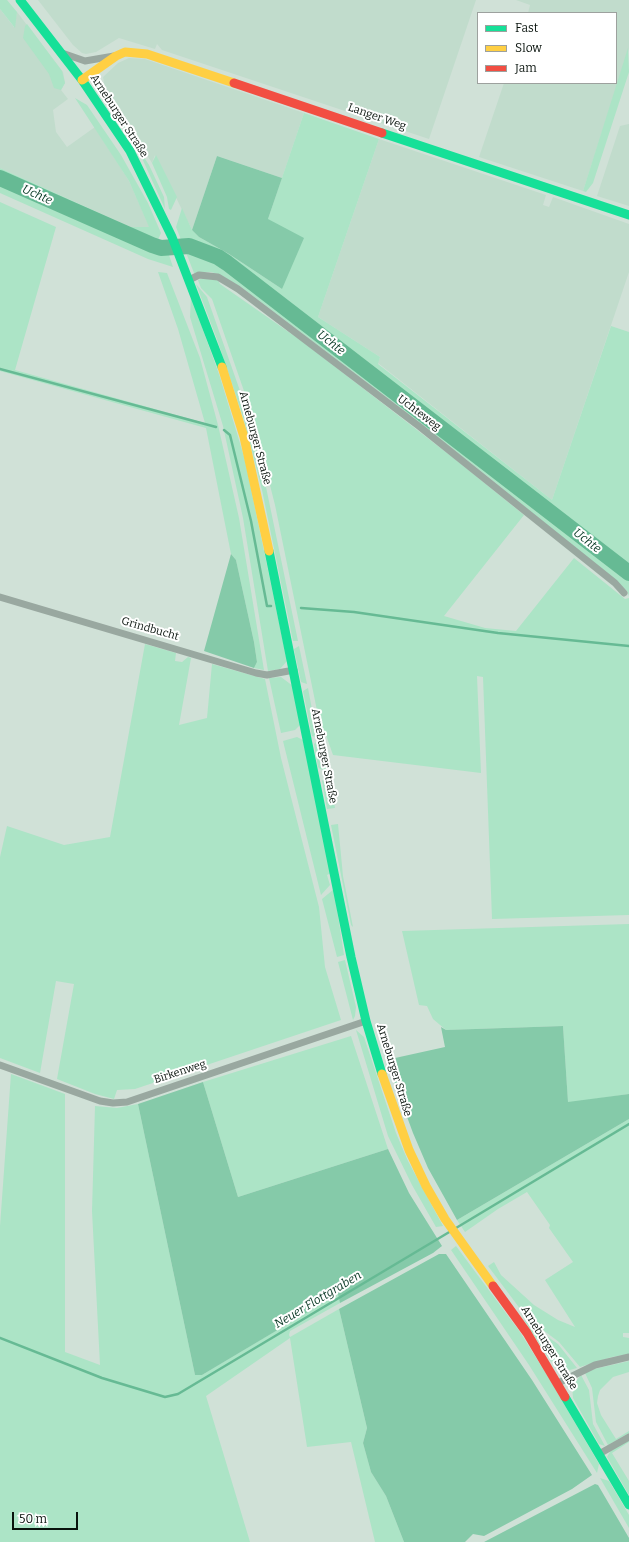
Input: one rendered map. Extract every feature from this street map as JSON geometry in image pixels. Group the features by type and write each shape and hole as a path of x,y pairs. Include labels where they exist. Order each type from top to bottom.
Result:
{"main road":[{"name":"Arneburger Straße","path":"20,0 82,80 130,151 172,238 220,362 244,436 261,509 351,957 366,1021 376,1057 404,1137 426,1186 445,1219 511,1310 558,1383 629,1505"},
{"name":"Langer Weg","path":"82,80 116,56 125,52 147,54 629,215"}],"street":[{"name":"Langer Weg","path":"61,53 85,61 116,56"},
{"name":"Uchteweg","path":"189,280 200,275 218,277 238,289 420,427 615,583 624,593"},
{"name":"Grindbucht","path":"0,596 256,673 267,675 294,670"},
{"name":"Birkenweg","path":"0,1065 100,1101 112,1103 127,1102 366,1021"},
{"path":"558,1383 595,1365 629,1357"},
{"path":"599,1454 629,1437"}],"shaded area":[{"path":"38,0 476,0 429,139 162,50 157,44 155,49 119,38 96,52 86,54 82,53 73,45"},
{"path":"516,0 629,0 629,49 583,191 479,157 504,84 617,84 617,12 528,12 530,5"},
{"path":"0,9 14,27 17,12 63,72 65,83 61,90 68,99 53,110 56,132 67,147 95,127 129,181 150,228 130,227 0,168"},
{"path":"129,58 145,59 304,113 282,178 217,156 192,230 155,155 152,163 105,88 103,77 118,63"},
{"path":"629,124 629,206 597,196 620,126"},
{"path":"379,139 546,195 543,205 549,207 553,197 629,224 629,272 552,500 378,363 380,357 318,317"}],"green space":[{"path":"0,0 7,0 17,12 15,28 0,9"},
{"path":"27,24 62,71 65,83 61,90 54,88 49,74 23,38 25,26"},
{"path":"628,48 629,72 593,183 586,192 583,191"},
{"path":"102,92 149,165 164,197 165,209 141,156 101,93"},
{"path":"75,98 87,105 121,155 148,203 161,233 157,242 165,243 173,267 148,259 0,193 0,168 130,227 149,227 129,181"},
{"path":"304,113 379,139 318,317 380,357 378,364 552,500 611,326 629,332 629,596 627,591 617,582 487,476 402,409 241,287 218,274 211,272 194,273 176,227 182,208 192,230 199,237 229,254 282,289 268,219"},
{"path":"156,155 177,197 171,210 169,209 167,197 152,163"},
{"path":"217,156 282,178 268,219 304,238 282,289 229,254 199,237 192,230"},
{"path":"0,202 56,227 15,370 205,423 178,329 158,272 167,273 200,358 218,425 239,518 264,670 254,668 257,662 254,642 236,560 231,554 206,428 0,371"},
{"path":"203,278 218,280 220,284 303,342 456,460 524,515 444,616 485,628 516,631 574,558 625,599 629,598 629,915 492,919 483,677 477,676 481,773 333,755 326,735 322,735 275,505 252,414 212,299 201,288 199,283 198,280"},
{"path":"196,284 207,297 245,405 266,487 298,641 293,641 262,490 244,420 218,342"},
{"path":"191,297 220,377 245,460 287,661 280,669 268,671 243,518 223,426 190,317"},
{"path":"231,554 236,560 254,642 257,662 254,668 204,651"},
{"path":"145,644 176,653 175,661 182,662 188,657 191,658 179,725 207,718 212,664 265,679 281,758 319,907 325,967 341,1020 135,1089 117,1090 114,1099 95,1094 57,1079 74,984 56,981 40,1073 0,1058 0,857 7,826 64,845 110,837"},
{"path":"299,646 307,684 301,682 294,649"},
{"path":"281,677 293,686 300,725 295,730 281,733 269,678"},
{"path":"308,688 317,736 315,737 312,736 303,691"},
{"path":"297,737 303,740 331,873 327,875 330,885 321,895 283,741"},
{"path":"319,742 323,760 328,771 318,767 314,744"},
{"path":"329,775 335,808 327,809 322,781"},
{"path":"338,824 343,876 353,927 351,925 331,825"},
{"path":"334,889 344,955 337,957 322,899"},
{"path":"629,924 629,1094 568,1103 563,1026 446,1030 433,1019 427,1006 419,1005 402,931"},
{"path":"345,960 356,1007 353,1020 338,962"},
{"path":"563,1026 568,1102 629,1094 629,1119 457,1220 428,1168 413,1133 386,1060 445,1047 441,1027 446,1030"},
{"path":"356,1030 364,1037 396,1133 408,1161 443,1226 436,1227 412,1185 388,1136"},
{"path":"351,1036 388,1149 238,1197 203,1082"},
{"path":"11,1074 65,1094 65,1352 100,1365 92,1211 95,1106 117,1108 138,1104 195,1375 202,1375 339,1293 340,1303 290,1331 289,1335 290,1337 339,1309 367,1428 363,1443 371,1472 386,1496 404,1542 375,1542 351,1442 307,1447 290,1338 206,1396 250,1542 0,1542 0,1226"},
{"path":"203,1082 238,1197 388,1149 409,1193 442,1246 433,1253 340,1303 338,1294 202,1375 195,1375 138,1104"},
{"path":"629,1119 629,1333 623,1333 623,1337 629,1338 629,1354 612,1357 580,1367 559,1342 527,1318 488,1266 494,1262 501,1275 534,1305 558,1320 575,1327 545,1280 573,1262 549,1228 550,1225 527,1192 498,1209 465,1232 457,1220"},
{"path":"456,1246 520,1332 550,1380 599,1464 597,1473 529,1365 451,1250"},
{"path":"439,1254 446,1254 532,1380 592,1475 572,1489 484,1536 473,1534 465,1542 404,1542 386,1496 371,1472 363,1443 367,1428 339,1309"},
{"path":"524,1320 558,1344 577,1368 566,1371 550,1360"},
{"path":"629,1361 629,1372 613,1377 600,1390 598,1396 597,1403 601,1415 616,1439 629,1431 629,1433 608,1445 596,1422 592,1388 585,1373 594,1369"},
{"path":"581,1375 589,1390 593,1424 605,1446 599,1444 573,1398 572,1386"},
{"path":"629,1439 629,1442 612,1453 629,1481 629,1495 607,1457 611,1450"},
{"path":"600,1478 609,1481 629,1515 629,1528"},
{"path":"595,1484 598,1485 629,1538 629,1542 484,1542"}],"waterway":[{"name":"Uchte","path":"0,178 152,245 161,248 189,246 218,257 629,573"},
{"path":"0,369 216,427"},
{"path":"224,430 230,435 251,521 267,606 271,606"},
{"path":"301,608 354,612 498,633 629,646"},
{"name":"Neuer Flottgraben","path":"456,1228 629,1124"},
{"name":"Neuer Flottgraben","path":"0,1338 102,1378 165,1397 178,1394 451,1231"}],"traffic: fast":[{"path":"20,0 82,80 130,151 172,237 222,367"},
{"path":"382,133 629,215"},
{"path":"269,551 351,957 366,1021 382,1074"},
{"path":"565,1397 629,1505"}],"traffic: slow":[{"path":"82,80 116,56 125,52 147,54 234,83"},
{"path":"222,367 244,437 269,551"},
{"path":"382,1074 409,1150 426,1186 445,1219 493,1286"}],"traffic: jam":[{"path":"234,83 382,133"},
{"path":"493,1286 527,1333 565,1397"}]}
